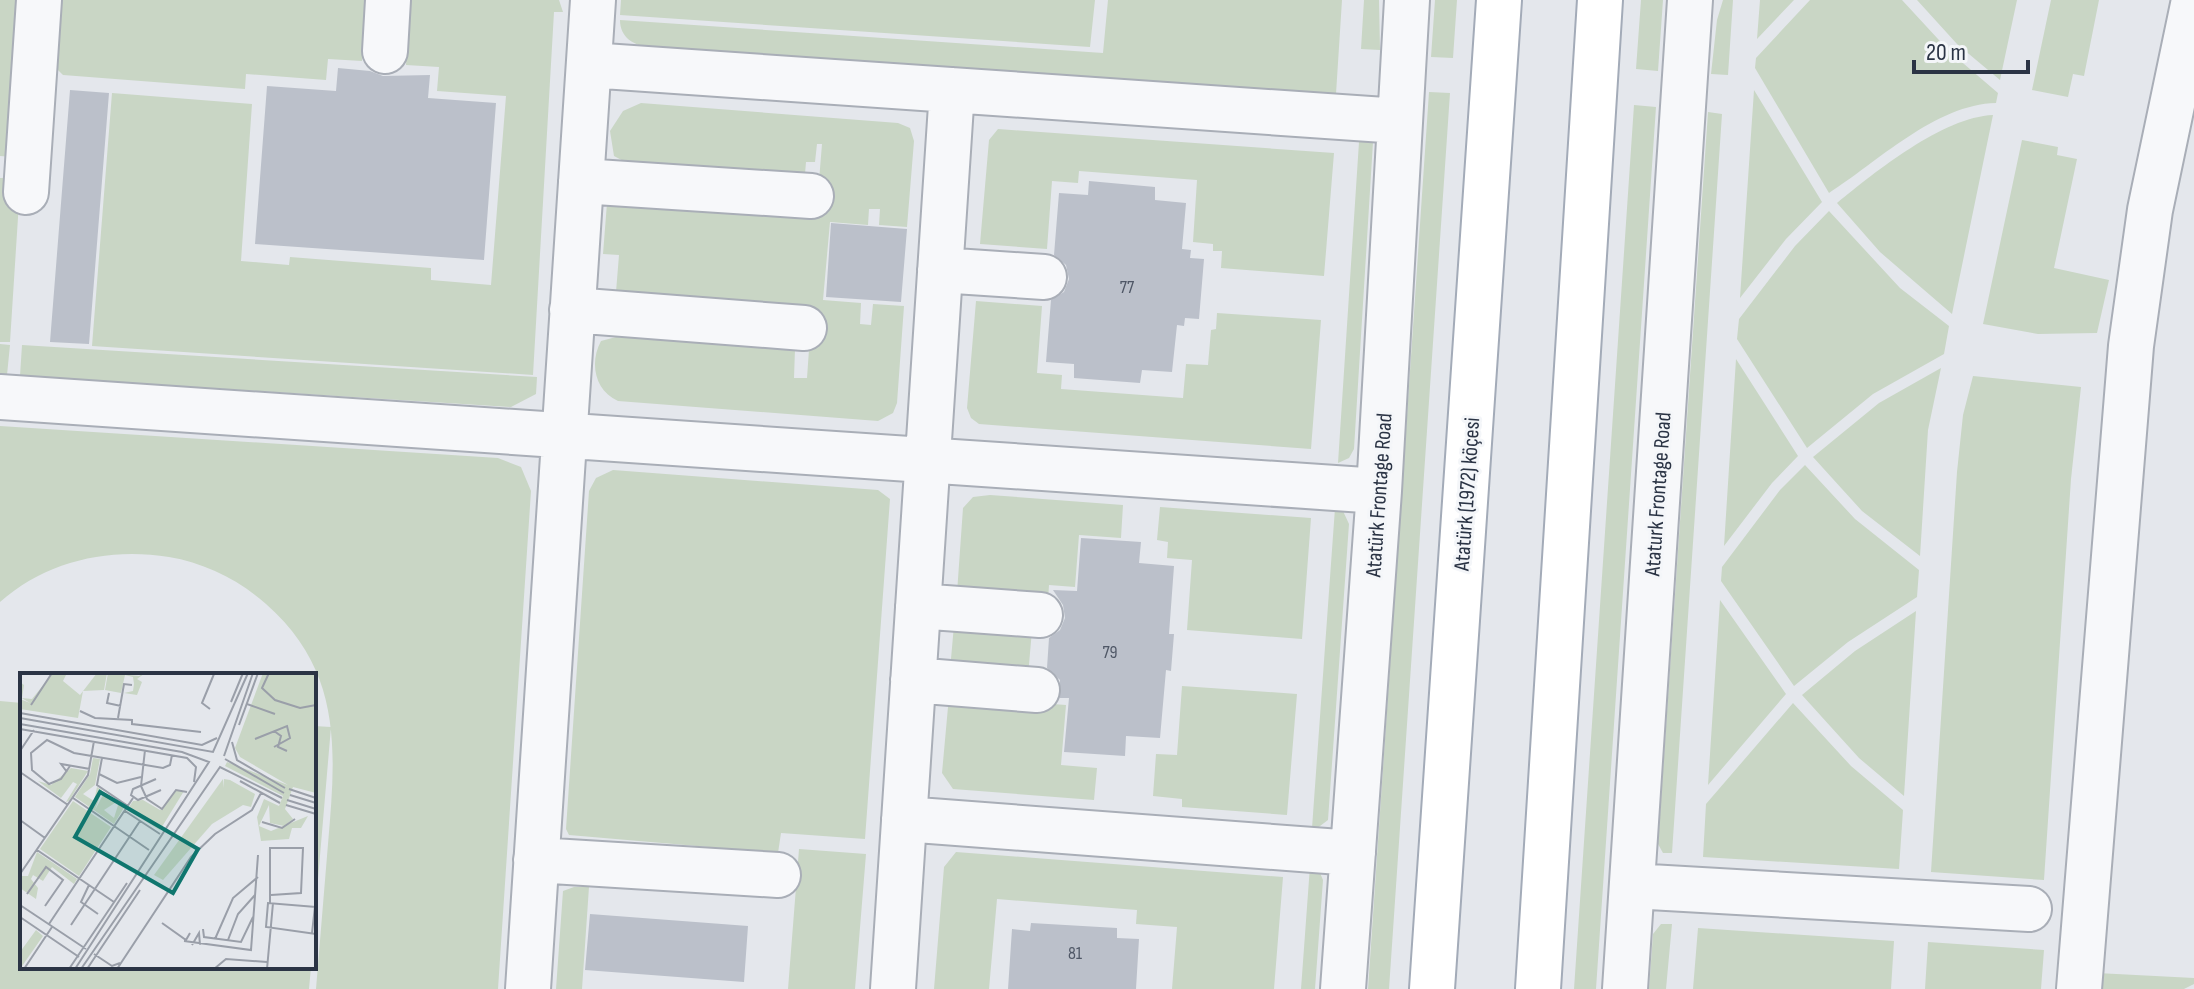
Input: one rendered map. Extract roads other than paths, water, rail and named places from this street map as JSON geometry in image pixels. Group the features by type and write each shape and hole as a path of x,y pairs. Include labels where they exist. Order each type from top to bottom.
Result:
{"main road":[{"name":"Atatürk (1972) köçesi","path":"1432,989 1499,0"},
{"path":"1538,989 1600,0"}],"street":[{"path":"26,192 39,0"},
{"path":"385,51 388,0"},
{"path":"528,989 593,0"},
{"name":"Atatürk Frontage Road","path":"1343,989 1379,491 1407,0"},
{"name":"Ataturk Frontage Road","path":"1625,989 1690,0"},
{"path":"2079,989 2131,346 2150,210 2194,0"},
{"path":"589,65 1399,121"},
{"path":"893,989 952,90"},
{"path":"581,181 811,196"},
{"path":"940,270 1044,277"},
{"path":"572,310 804,328"},
{"path":"0,397 1379,491"},
{"path":"918,606 1040,615"},
{"path":"913,680 1037,690"},
{"path":"904,819 1353,853"},
{"path":"536,860 778,875"},
{"path":"1632,886 2029,909"}]}
